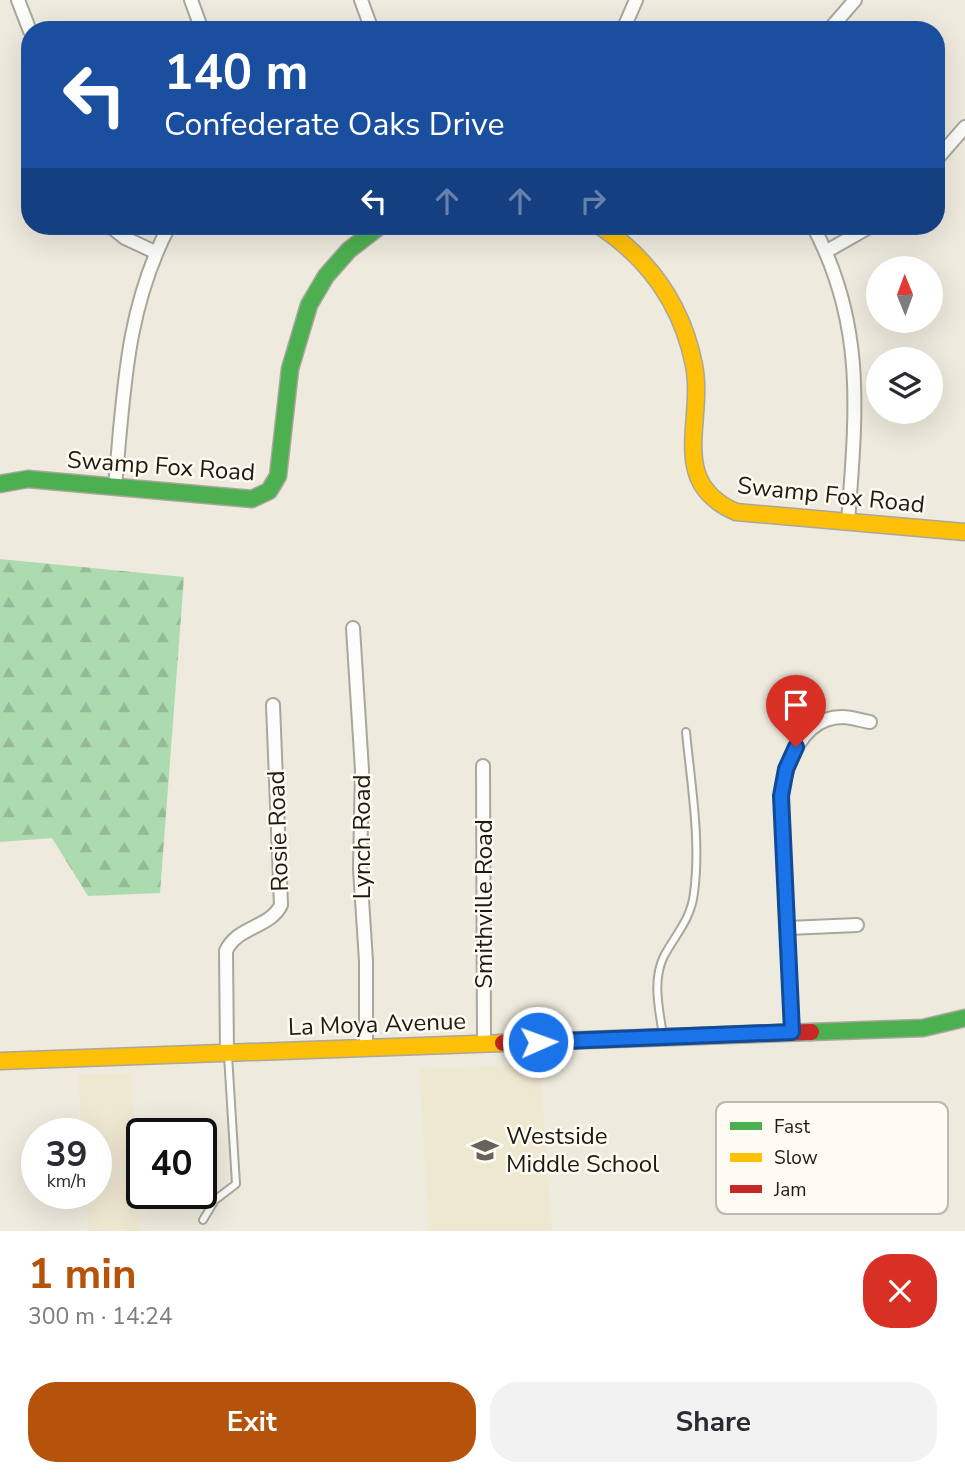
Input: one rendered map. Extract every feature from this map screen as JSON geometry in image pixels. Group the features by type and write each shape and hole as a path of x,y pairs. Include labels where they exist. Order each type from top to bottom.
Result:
{"street":[{"path":"18,0 26,21"},
{"path":"191,0 199,21"},
{"path":"361,0 369,21"},
{"path":"627,21 636,0"},
{"path":"837,21 855,0"},
{"path":"945,150 965,127"},
{"path":"121,235 155,252"},
{"path":"115,486 128,341 155,252 164,235"},
{"name":"Swamp Fox Road","path":"0,484 28,479 253,499 265,496 274,487 289,366 302,319 320,284 341,257 369,235"},
{"name":"Swamp Fox Road","path":"612,235 636,254 666,290 679,312 696,380 693,464 706,492 720,505 736,512 965,531"},
{"path":"818,235 827,251 843,298 854,351 857,412 848,522"},
{"path":"827,251 855,235"},
{"name":"Lynch Road","path":"353,628 362,771 360,834 366,961 366,1047"},
{"name":"Rosie Road","path":"227,1053 226,951 231,938 277,914 281,905 273,705"},
{"path":"788,717 808,732"},
{"path":"792,1032 781,796 786,769 796,747 808,732 828,720 843,717 870,722"},
{"name":"Smithville Road","path":"483,766 484,1043"},
{"path":"788,928 857,925"},
{"name":"La Moya Avenue","path":"0,1061 923,1028 965,1018"}],"lane":[{"path":"663,1037 658,991 659,968 688,918 695,892 696,854 686,732"},
{"path":"203,1220 215,1200 236,1184 227,1053"}],"shaded area":[{"name":"Westside Middle School","path":"540,1065 552,1231 429,1231 419,1069"},
{"path":"131,1073 134,1118 126,1118 126,1209 139,1209 140,1231 88,1231 87,1209 112,1209 112,1118 81,1118 78,1075"}],"green space":[{"path":"0,559 184,577 160,893 88,896 52,838 0,842"}],"traffic: fast":[{"path":"0,484 28,479 252,499 269,491 278,476 290,369 309,305 326,276 349,250 368,235"},
{"path":"811,1032 923,1028 965,1018"}],"traffic: slow":[{"path":"612,235 634,253 661,285 689,343 696,386 693,448 695,467 702,484 715,499 736,512 965,532"},
{"path":"0,1061 503,1043"}],"traffic: jam":[{"path":"503,1043 811,1032"}],"place":[{"name":"Westside Middle School","path":"485,1150"}],"route":[{"path":"538,1042 792,1032 781,796 786,769 796,747"}]}
